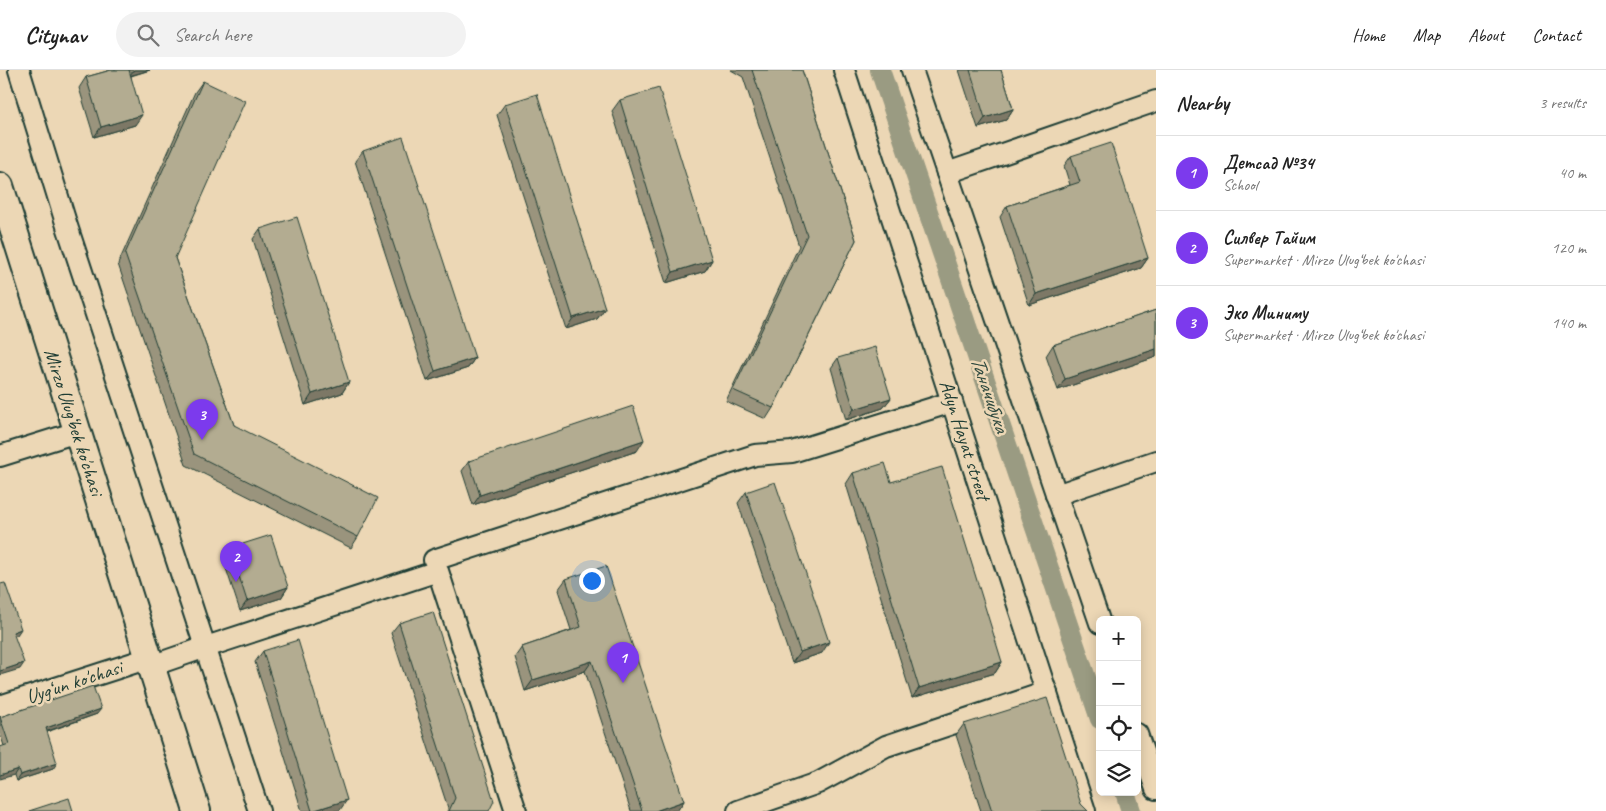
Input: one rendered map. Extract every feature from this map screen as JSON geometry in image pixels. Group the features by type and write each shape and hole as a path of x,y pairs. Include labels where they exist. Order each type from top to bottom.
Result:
{"main road":[{"name":"Mirzo Ulug‘bek ko'chasi","path":"0,186 6,228 77,432 197,811"}],"street":[{"path":"19,70 70,235 259,811"},
{"name":"Adyn Hayat street","path":"844,70 1085,811"},
{"path":"912,70 1098,616"},
{"path":"947,173 1156,101"},
{"path":"434,560 755,455 792,452 952,402"},
{"path":"0,456 77,432"},
{"path":"1056,495 1156,461"},
{"name":"Uyg‘un ko'chasi","path":"0,706 206,646 438,572 516,811"},
{"path":"738,811 818,783 886,746 1047,692"},
{"path":"1141,746 1156,789"}],"building":[{"path":"111,70 129,70 142,115 101,127 86,77"},
{"path":"752,70 802,70 856,240 773,408 733,390 807,235"},
{"path":"970,70 1001,70 1013,109 985,118"},
{"path":"203,81 245,101 175,258 234,425 378,498 358,537 194,454 125,254"},
{"path":"659,88 712,260 673,272 620,100"},
{"path":"537,94 605,308 573,318 505,104"},
{"path":"403,137 475,358 435,371 363,151"},
{"path":"1111,143 1148,258 1036,294 1007,206 1080,182 1071,156"},
{"path":"297,217 349,382 312,394 260,229"},
{"path":"1156,310 1156,349 1065,379 1053,345"},
{"path":"875,347 891,398 854,409 838,358"},
{"path":"633,406 644,440 480,495 469,461"},
{"path":"885,463 891,482 942,467 1002,662 919,688 853,473"},
{"path":"775,482 829,642 800,652 746,492"},
{"path":"271,535 288,587 247,601 230,548"},
{"path":"606,566 684,801 655,811 642,811 592,661 533,680 522,647 581,627 566,579"},
{"path":"5,583 21,629 13,632 24,663 0,671 0,584"},
{"path":"433,612 494,801 489,811 449,811 455,798 399,623"},
{"path":"298,640 347,800 312,811 263,651"},
{"path":"93,686 101,709 46,728 57,763 20,775 18,769 0,775 0,747 9,744 0,717"},
{"path":"1047,698 1081,804 1088,811 992,811 964,724"},
{"path":"69,798 73,811 29,811"}],"waterway":[{"name":"Таначибука","path":"880,70 1096,707"},
{"name":"Таначибука","path":"1126,796 1131,811"}],"place":[{"name":"Эко Миниму","path":"202,440"},
{"name":"Силвер Тайим","path":"236,582"},
{"name":"Детсад №34","path":"623,683"}]}
